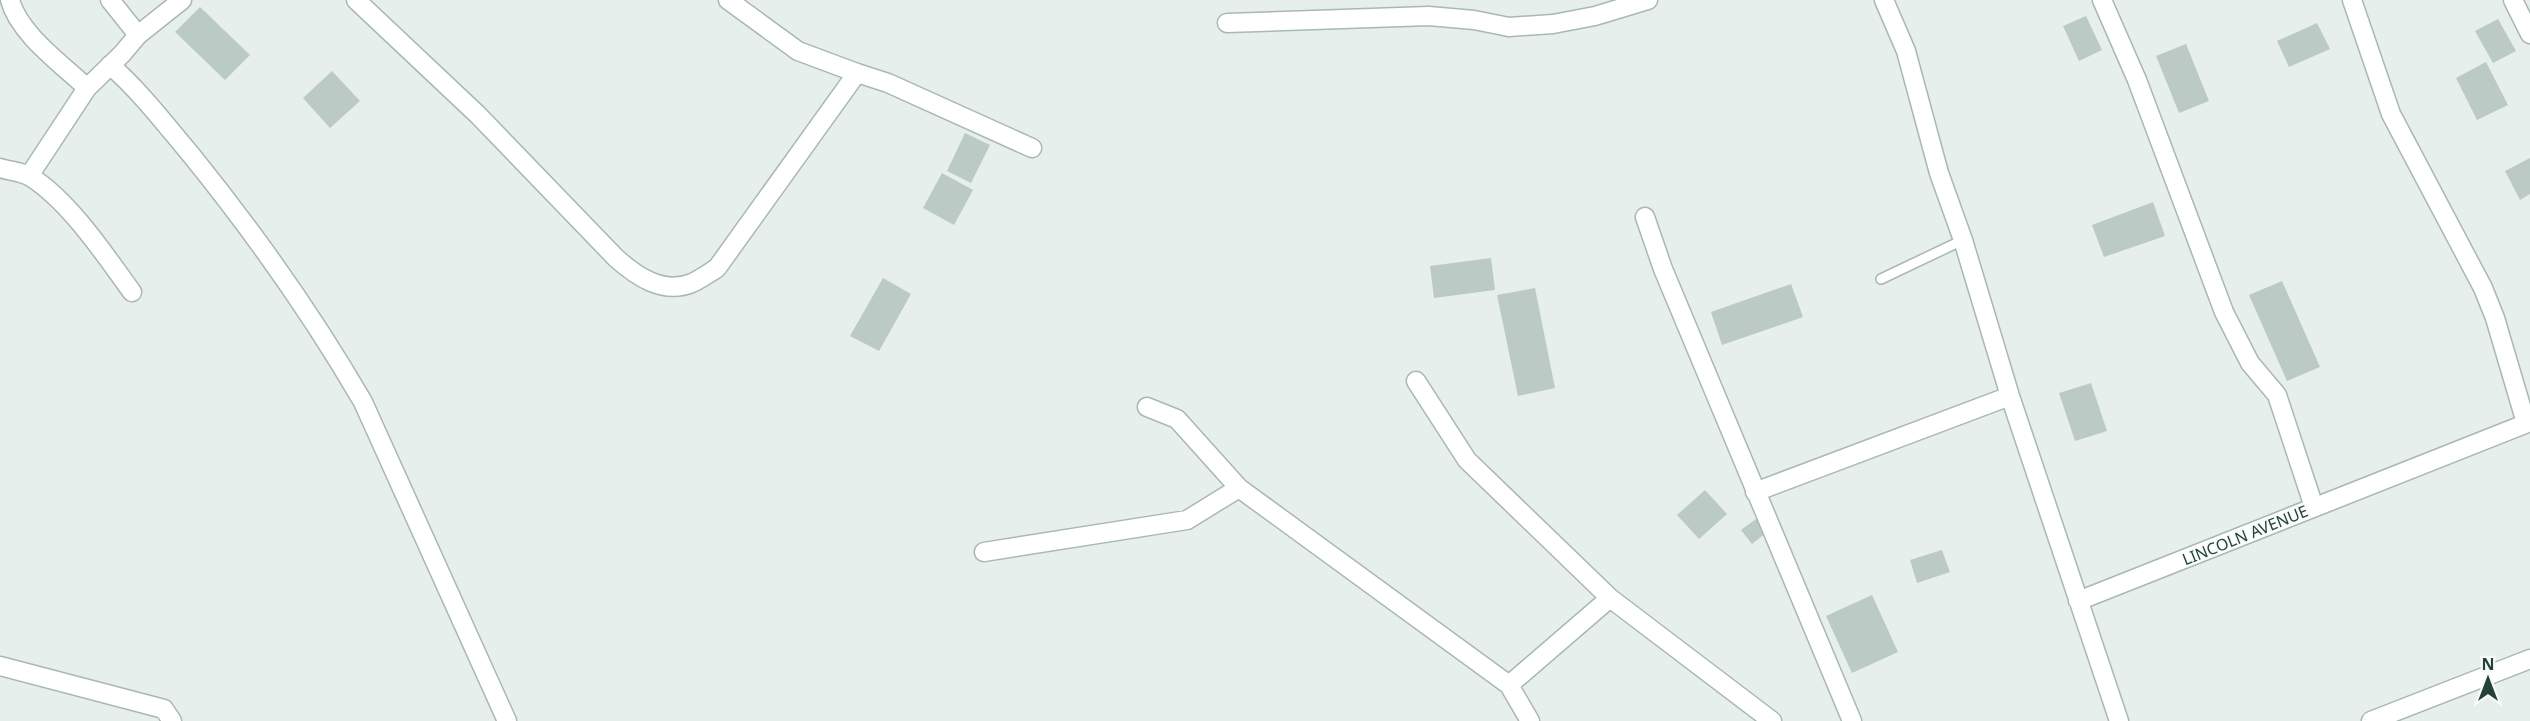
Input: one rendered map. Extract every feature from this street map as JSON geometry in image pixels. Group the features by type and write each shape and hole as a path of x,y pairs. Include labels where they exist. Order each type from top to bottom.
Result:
{"street":[{"path":"10,0 13,12 28,32 87,88"},
{"path":"110,0 138,34"},
{"path":"29,176 87,88 123,54 138,34 182,0"},
{"path":"356,0 478,115 616,258 636,276 663,286 691,283 717,268 857,73"},
{"path":"728,0 798,51 888,83 1032,148"},
{"path":"1227,23 1330,17 1429,16 1474,20 1509,27 1574,20 1648,0"},
{"path":"1884,0 1906,51 1939,173 1963,240 2010,396 2119,721"},
{"path":"2102,0 2137,80 2224,312 2250,363 2277,395 2314,507"},
{"path":"2352,0 2391,114 2483,288 2495,318 2528,423"},
{"path":"2513,0 2530,34"},
{"path":"110,65 135,87 219,190 279,270 334,353 363,402 507,721"},
{"path":"0,168 29,176 49,192 94,241 132,292"},
{"path":"1645,217 1663,268 1852,721"},
{"path":"1416,381 1467,460 1610,598 1772,721"},
{"path":"1755,492 2010,396"},
{"path":"1147,407 1177,419 1239,488 1509,685 1530,721"},
{"name":"LINCOLN AVENUE","path":"2078,601 2528,423"},
{"path":"984,552 1187,520 1239,488"},
{"path":"1509,685 1610,598"},
{"path":"2371,721 2530,659"},
{"path":"0,666 164,709 172,721"}],"lane":[{"path":"1881,279 1963,240"}],"building":[{"path":"200,7 250,55 225,80 175,32"},
{"path":"2086,16 2102,50 2079,61 2063,26"},
{"path":"2498,19 2516,51 2493,63 2475,31"},
{"path":"2317,23 2330,49 2289,67 2277,41"},
{"path":"2186,44 2209,101 2179,113 2156,56"},
{"path":"2486,62 2508,105 2477,120 2456,78"},
{"path":"332,71 360,101 330,128 303,98"},
{"path":"965,133 990,145 971,183 947,171"},
{"path":"2530,158 2530,194 2520,200 2505,171"},
{"path":"942,173 973,190 954,225 923,208"},
{"path":"2153,202 2165,236 2104,257 2092,225"},
{"path":"1491,258 1495,290 1434,298 1430,266"},
{"path":"883,278 911,294 879,351 850,336"},
{"path":"2282,281 2320,367 2287,381 2249,295"},
{"path":"1791,284 1803,317 1722,345 1711,312"},
{"path":"1535,288 1555,388 1518,396 1497,295"},
{"path":"2091,383 2107,431 2075,441 2059,393"},
{"path":"1705,490 1727,514 1699,539 1677,515"},
{"path":"1756,519 1767,532 1752,544 1741,530"},
{"path":"1942,550 1950,572 1917,583 1910,560"},
{"path":"1872,595 1898,652 1852,673 1826,616"}]}
